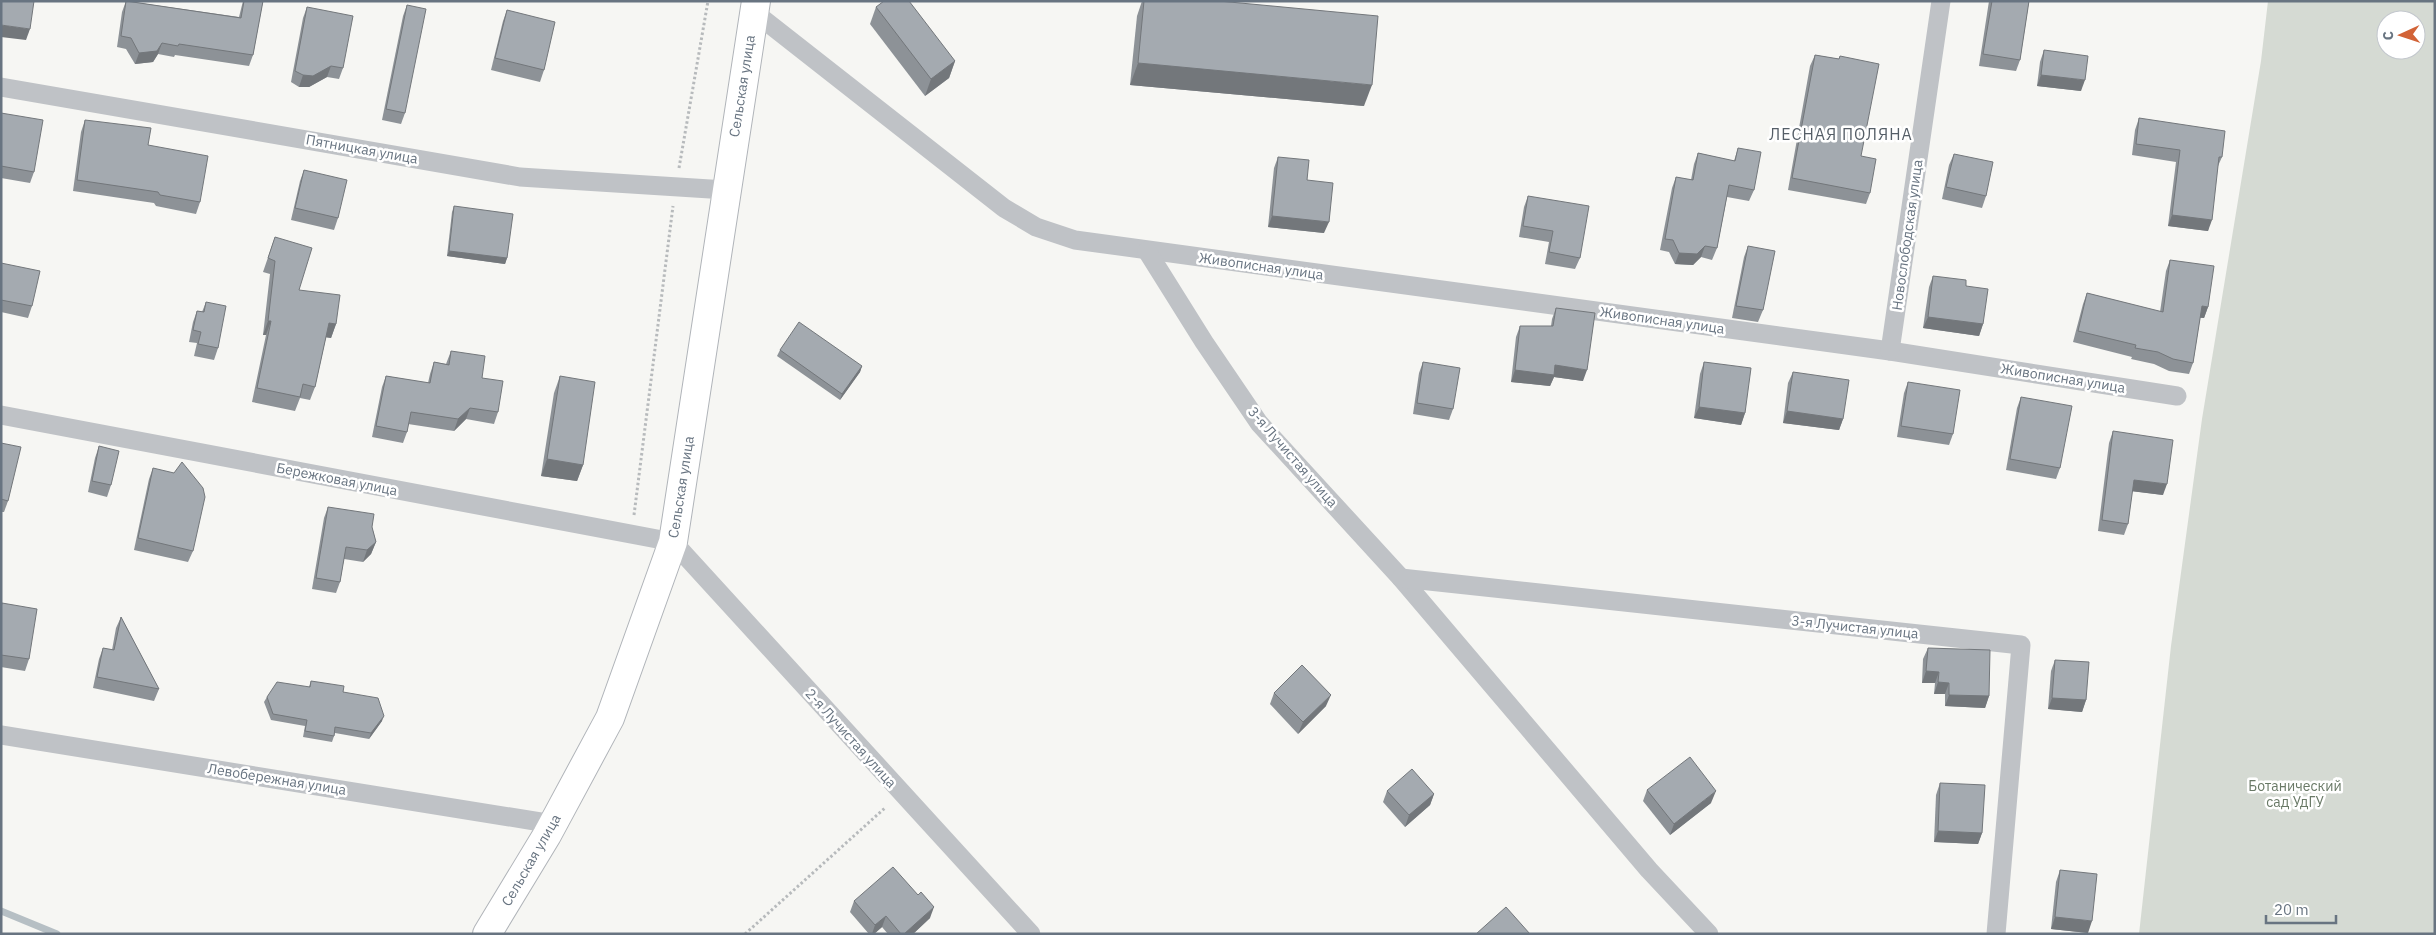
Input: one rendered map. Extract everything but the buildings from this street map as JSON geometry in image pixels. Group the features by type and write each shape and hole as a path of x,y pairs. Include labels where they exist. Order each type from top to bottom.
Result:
{"street":[{"name":"Новослободская улица","path":"1890,350 1941,1"},
{"name":"Живописная улица","path":"755,7 1004,208 1036,227 1075,240 1890,350 2177,396"},
{"name":"Сельская улица","path":"487,934 553,824 610,718 673,542 755,7"},
{"name":"Пятницкая улица","path":"1,87 520,177 726,190"},
{"name":"3-я Лучистая улица","path":"1147,251 1204,342 1259,423 1402,578 1649,870 1709,934"},
{"name":"Бережковая улица","path":"1,416 673,542"},
{"name":"2-я Лучистая улица","path":"673,542 1030,934"},
{"name":"3-я Лучистая улица","path":"1402,578 2021,645 1996,934"},
{"name":"Левобережная улица","path":"1,735 553,824"}],"path":[{"path":"631,534 676,187 708,1"},
{"path":"745,934 902,794"}],"green space":[{"name":"Ботанический сад УдГУ","path":"2268,1 2435,1 2435,934 2139,934 2171,646 2202,419 2261,61"}],"waterway":[{"path":"1,911 57,934"}],"district":[{"name":"ЛЕСНАЯ ПОЛЯНА","path":"1841,134"}]}
